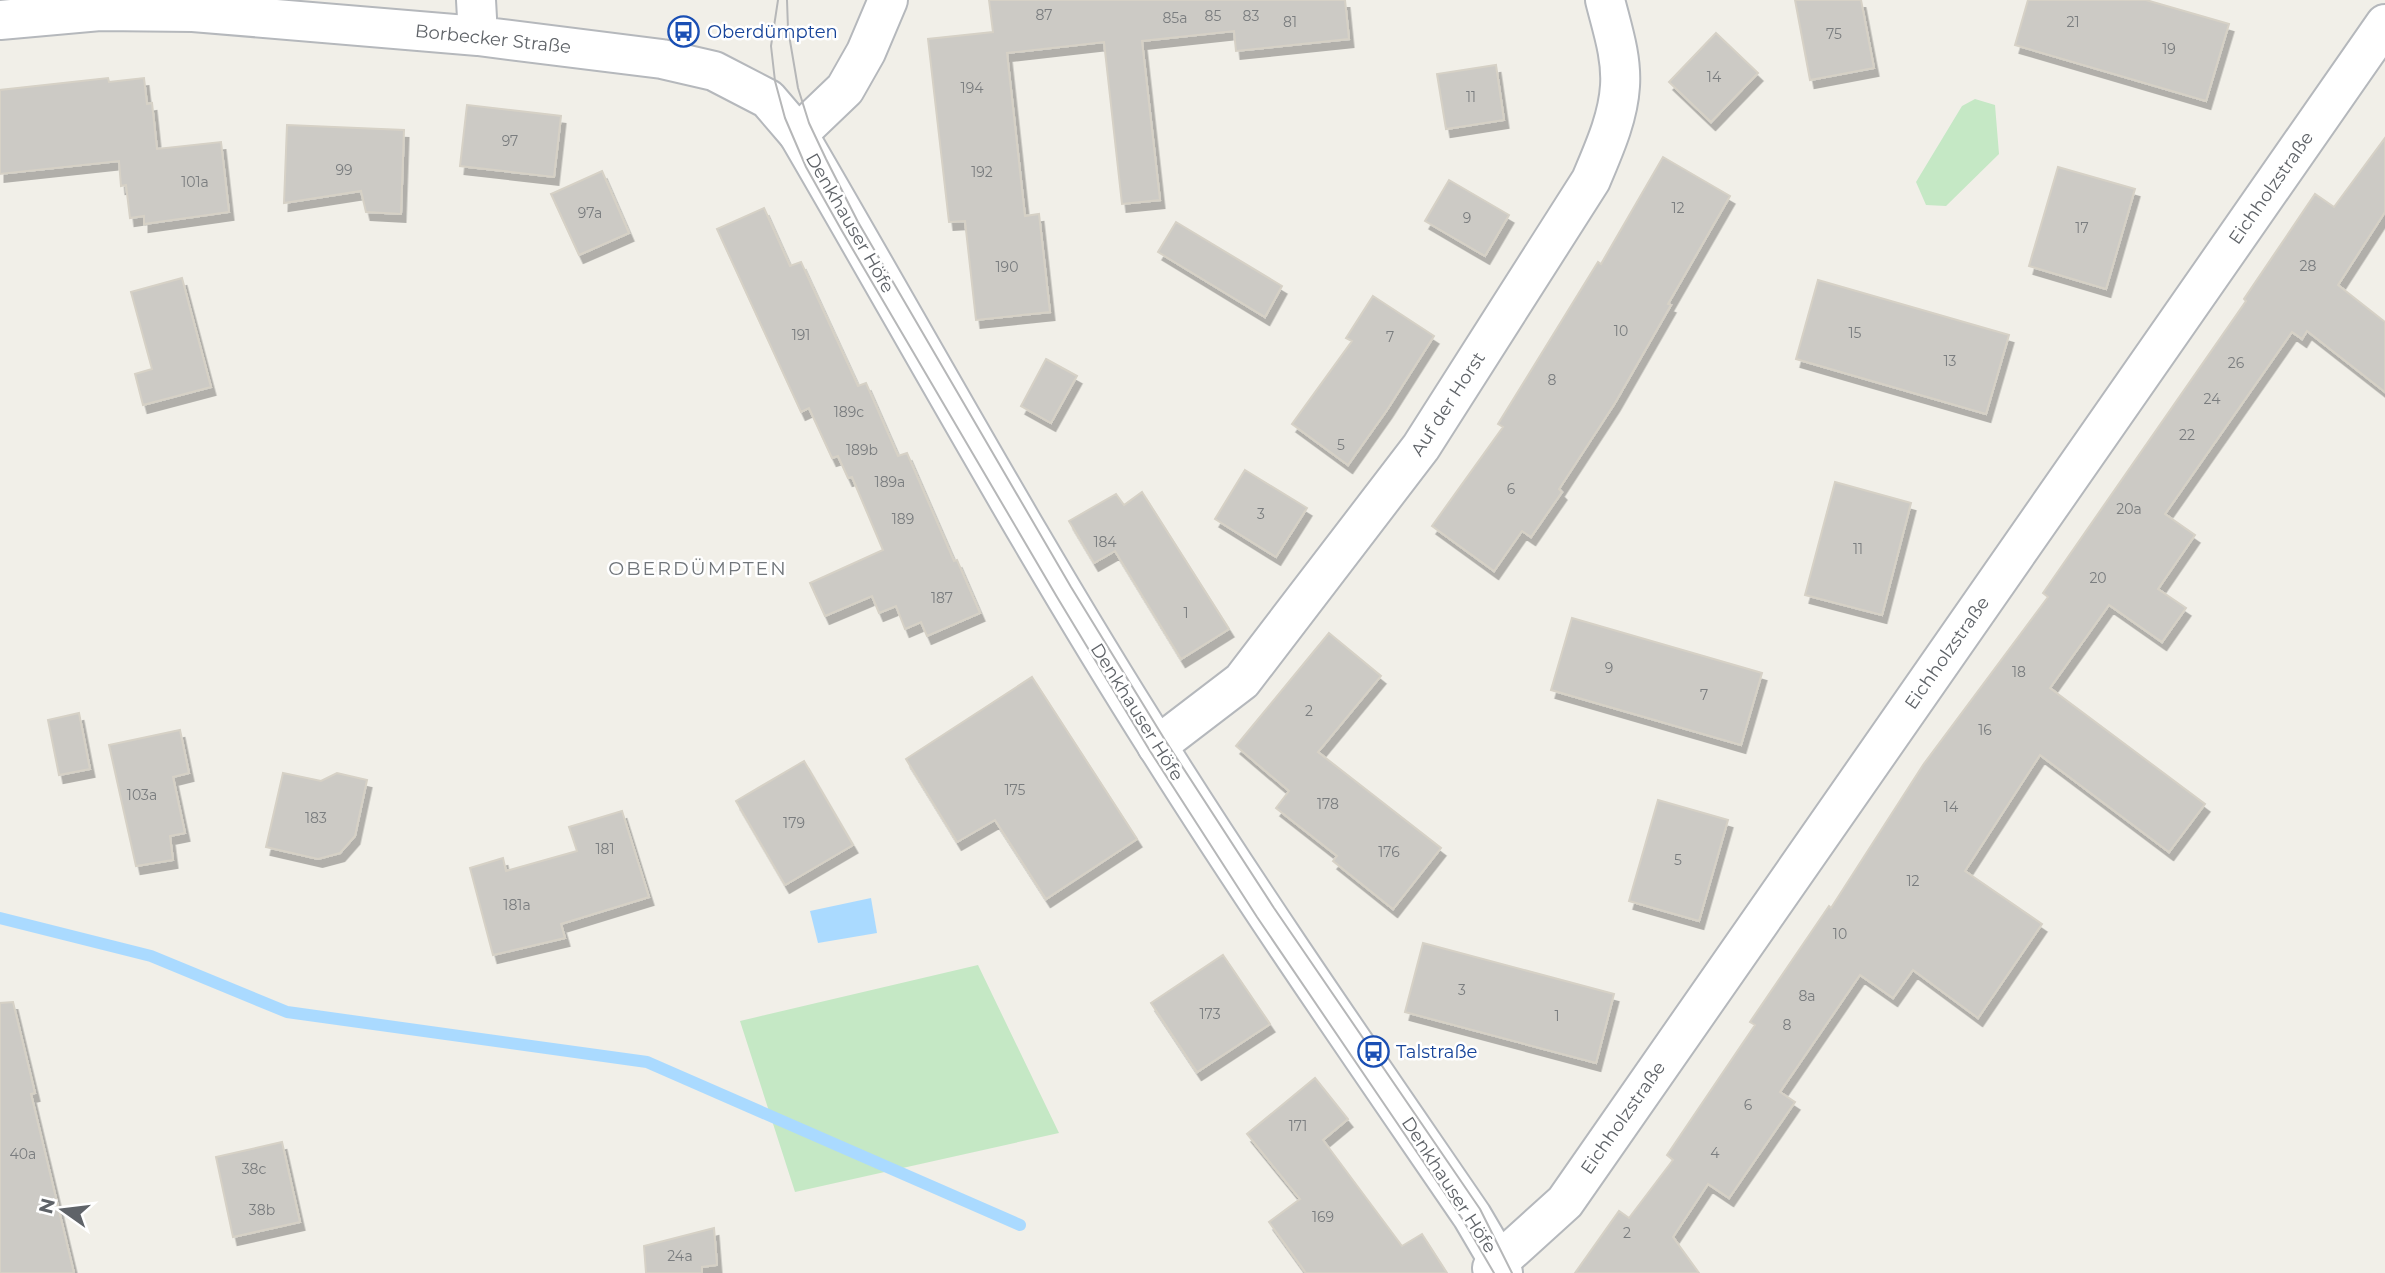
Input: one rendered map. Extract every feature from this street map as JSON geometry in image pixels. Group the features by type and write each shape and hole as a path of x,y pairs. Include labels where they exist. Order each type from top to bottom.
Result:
{"street":[{"path":"798,134 845,89 866,52 888,0"},
{"name":"Auf der Horst","path":"1157,746 1242,681 1421,447 1591,180 1610,134 1620,86 1616,42 1605,0"},
{"name":"Borbecker Straße","path":"0,20 100,11 477,18 713,71 768,99 798,134"},
{"name":"Eichholzstraße","path":"1498,1268 1565,1202 2385,24"},
{"name":"Denkhauser Höfe","path":"798,134 1063,592 1157,746 1266,914 1472,1216 1498,1268"}],"green space":[{"path":"1975,99 1995,105 1999,154 1946,206 1926,205 1916,182 1962,106"},
{"path":"978,965 1059,1133 795,1192 740,1021"}],"water":[{"path":"871,898 877,933 818,943 810,911"}],"building":[{"path":"989,0 1345,0 1349,39 1236,51 1234,31 1142,41 1160,200 1122,204 1104,42 1007,53 1025,216 1039,214 1050,312 976,320 965,221 949,222 928,39 993,32"},
{"path":"1795,0 1861,0 1874,68 1810,80"},
{"path":"2028,0 2146,0 2229,24 2206,101 2015,45"},
{"path":"1716,33 1758,73 1711,122 1669,82"},
{"path":"1496,65 1504,120 1446,129 1437,74"},
{"path":"108,78 109,82 144,78 147,104 152,103 157,149 221,142 229,212 144,224 144,216 130,218 126,185 121,186 119,161 0,174 0,90"},
{"path":"467,105 561,116 554,177 460,166"},
{"path":"287,125 404,130 401,214 366,212 361,191 284,203"},
{"path":"2385,138 2385,212 2338,285 2385,322 2385,392 2307,331 2302,339 2292,332 2165,514 2195,535 2158,589 2186,608 2162,642 2109,605 2050,688 2205,804 2169,852 2040,755 1965,871 2042,924 1978,1018 1913,970 1893,998 1860,975 1780,1092 1795,1102 1729,1198 1708,1184 1673,1237 1699,1273 1575,1273 1619,1211 1629,1218 1673,1160 1667,1155 1755,1025 1750,1022 1829,906 1831,908 1923,765 2048,597 2043,593 2246,301 2244,299 2315,194 2334,207"},
{"path":"1663,157 1730,196 1615,403 1559,489 1562,492 1531,537 1522,531 1494,571 1432,526 1503,427 1498,424 1598,262 1601,264"},
{"path":"2058,167 2135,189 2106,289 2029,266"},
{"path":"602,171 629,233 579,255 551,194"},
{"path":"1449,180 1509,215 1485,256 1425,221"},
{"path":"764,208 790,266 801,262 858,386 866,383 898,456 907,453 980,613 927,636 921,622 905,629 896,606 879,613 872,596 825,616 810,583 883,550 852,477 848,478 838,456 832,458 809,408 801,412 717,229"},
{"path":"1176,222 1282,286 1265,317 1158,252"},
{"path":"182,278 211,387 143,405 135,374 152,369 131,292"},
{"path":"1818,280 2009,335 1986,414 1796,359"},
{"path":"1373,296 1434,336 1348,465 1292,424 1352,341 1346,338"},
{"path":"1046,359 1077,376 1051,423 1021,406"},
{"path":"1245,470 1307,508 1276,557 1215,519"},
{"path":"1835,482 1911,503 1882,615 1805,595"},
{"path":"1142,492 1229,629 1181,659 1115,551 1094,563 1069,521 1116,494 1124,505"},
{"path":"1572,618 1762,673 1741,745 1551,690"},
{"path":"1329,633 1381,676 1318,752 1441,848 1393,909 1333,861 1337,856 1276,808 1289,791 1236,746"},
{"path":"1032,677 1137,839 1046,899 995,820 957,842 906,759"},
{"path":"79,713 90,769 59,775 48,720"},
{"path":"180,730 189,773 173,777 185,833 170,836 173,860 136,866 109,745"},
{"path":"804,761 853,845 785,885 736,801"},
{"path":"283,773 321,781 337,773 367,780 355,836 340,853 318,859 266,847"},
{"path":"1658,800 1728,820 1699,921 1629,901"},
{"path":"622,811 649,897 561,924 565,938 493,955 470,868 503,858 506,871 577,851 569,827"},
{"path":"1423,943 1614,994 1596,1063 1405,1012"},
{"path":"1223,955 1270,1024 1197,1072 1151,1003"},
{"path":"13,1002 35,1093 31,1094 74,1273 0,1273 0,1003"},
{"path":"1315,1078 1348,1119 1323,1140 1402,1246 1422,1234 1447,1273 1306,1273 1269,1222 1300,1199 1247,1134"},
{"path":"282,1142 300,1222 233,1237 216,1157"},
{"path":"714,1228 717,1265 702,1267 702,1273 646,1273 644,1246"}],"waterway":[{"path":"0,918 151,956 287,1012 647,1062 1020,1225"}],"tram line":[{"path":"778,0 771,46 775,81 785,118 806,167 1150,751 1257,917 1463,1220 1494,1273"},
{"path":"787,0 788,29 798,88 809,123 858,222 1071,587 1165,740 1274,908 1480,1209 1512,1273"}],"place":[{"name":"Oberdümpten","path":"684,32"},
{"name":"Talstraße","path":"1373,1052"}],"district":[{"name":"OBERDÜMPTEN","path":"698,568"}]}
